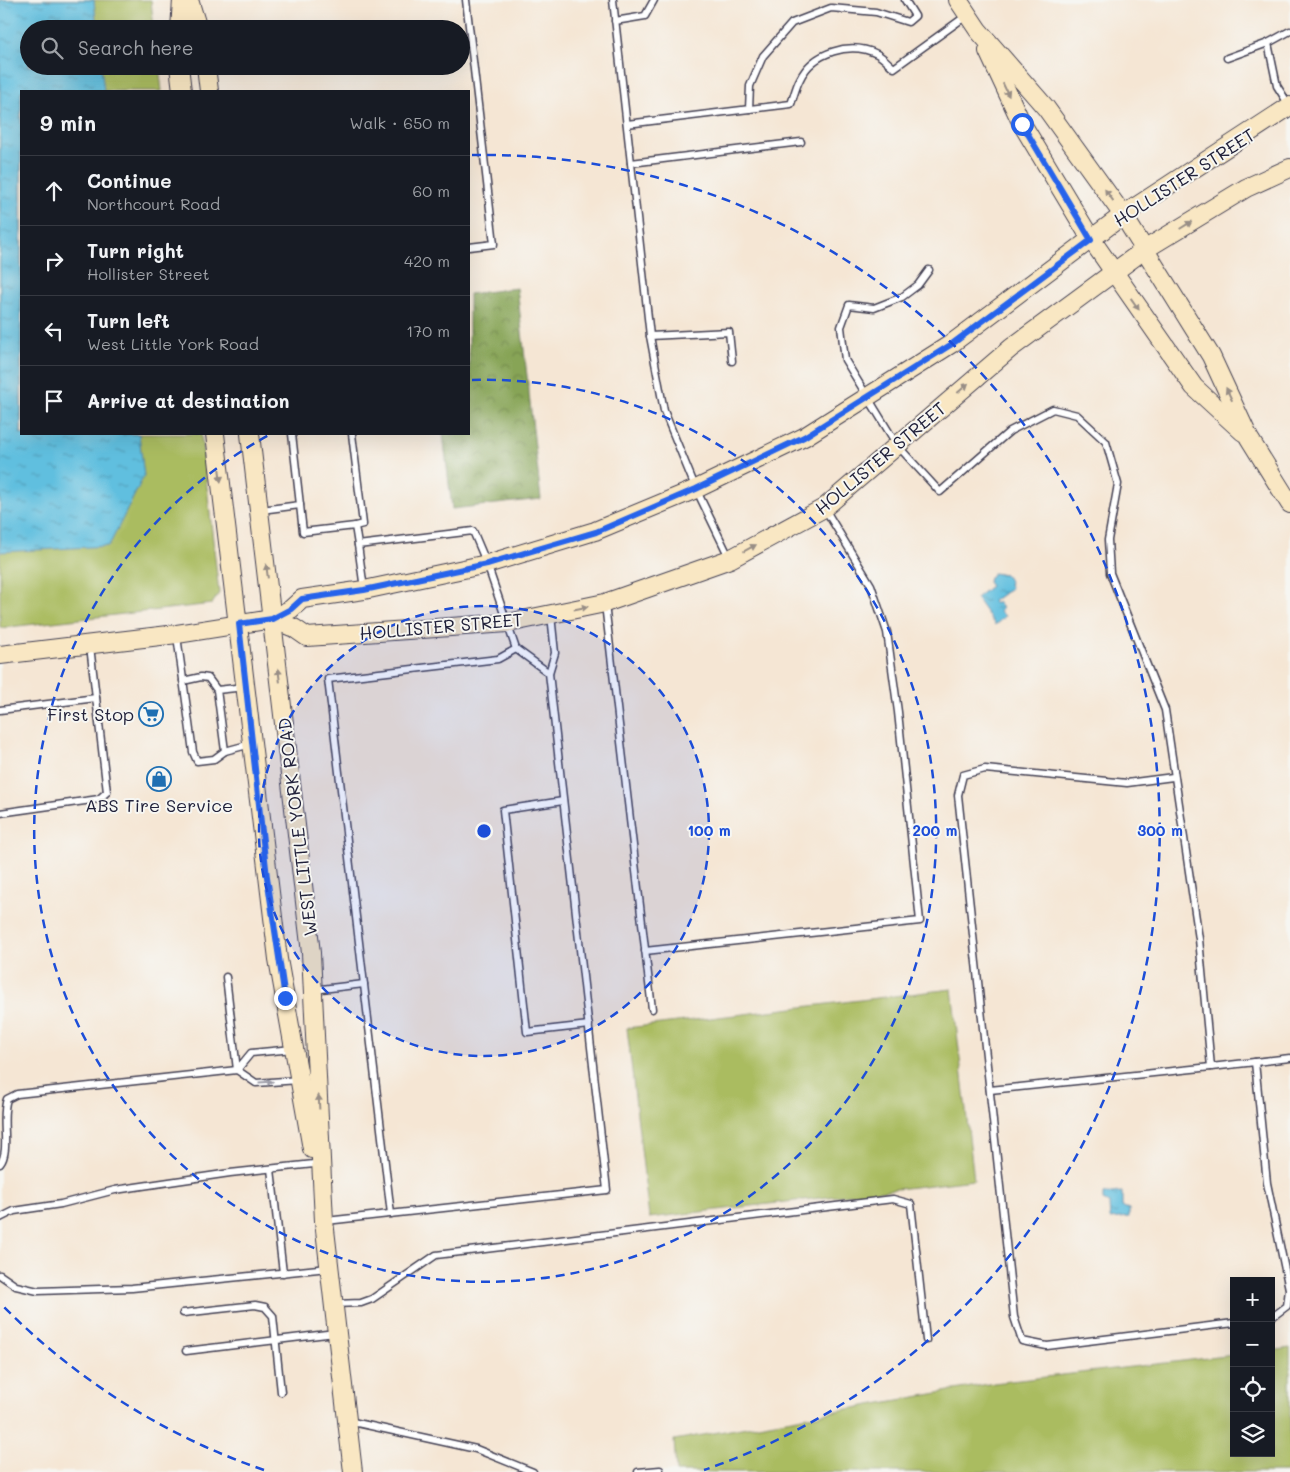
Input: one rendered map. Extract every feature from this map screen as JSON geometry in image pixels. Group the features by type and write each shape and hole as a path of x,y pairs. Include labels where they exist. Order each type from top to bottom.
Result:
{"main road":[{"path":"181,20 182,0"},
{"path":"189,0 195,20"},
{"path":"958,0 978,30 1046,108 1123,216 1212,356 1250,438 1290,504"},
{"path":"978,30 1022,124 1091,240 1194,387 1250,438"},
{"path":"180,75 182,90"},
{"path":"207,75 209,90"},
{"name":"HOLLISTER STREET","path":"0,655 177,634 272,619 291,609 302,599 364,590 487,564 596,532 696,489 804,437 952,344 1123,216 1290,107"},
{"name":"HOLLISTER STREET","path":"272,619 294,628 307,637 508,623 605,603 730,559 824,508 1011,348 1144,250 1246,188 1290,168"},
{"name":"WEST LITTLE YORK ROAD","path":"215,435 277,950 324,1221 353,1472"},
{"name":"WEST LITTLE YORK ROAD","path":"250,435 311,953 324,1221"}],"lane":[{"path":"466,0 468,20"},
{"path":"613,0 650,336 664,412 696,489 730,559"},
{"path":"615,21 645,16 654,0"},
{"path":"749,109 750,86 763,56 792,23 831,8 876,12 908,22 916,16 905,0"},
{"path":"626,124 791,104 800,78 816,59 838,50 858,48 877,54 894,68 968,15"},
{"path":"1227,58 1268,43 1290,31"},
{"path":"470,35 494,244 470,247"},
{"path":"1268,43 1277,86 1290,107"},
{"path":"631,163 801,142"},
{"path":"929,270 918,285 902,297 874,308 849,305 841,327 845,360 897,445 940,492 1010,432 1053,409 1078,415 1106,442 1118,484 1108,540 1110,573 1165,710 1173,777 1199,939 1211,1067"},
{"path":"650,336 729,332 732,361"},
{"path":"292,435 303,532 363,524 352,435"},
{"path":"260,510 300,504"},
{"path":"645,951 920,921 898,712 887,632 871,585 824,508"},
{"path":"355,526 364,590"},
{"path":"358,545 473,531 487,564 516,650 548,672"},
{"path":"605,603 652,1009"},
{"path":"324,1221 607,1190 548,672 554,653 551,614"},
{"path":"177,634 193,752 197,761 214,759 225,751 252,744"},
{"path":"0,813 104,797 107,792 90,644"},
{"path":"391,1214 328,679 498,659 516,650"},
{"path":"183,681 201,677 208,678 217,690 225,751"},
{"path":"217,690 246,687"},
{"path":"0,710 96,698"},
{"path":"1173,777 1127,783 985,769 963,775 958,795 1014,1317 1022,1341 1047,1346 1230,1323"},
{"path":"563,801 503,810 527,1032 588,1025"},
{"path":"226,977 237,1070"},
{"path":"313,990 364,984"},
{"path":"237,1070 251,1053 294,1049"},
{"path":"990,1090 1290,1058"},
{"path":"1254,1062 1267,1183 1289,1289 1287,1306 1275,1315"},
{"path":"0,1164 5,1149 2,1109 7,1099 17,1094 237,1070 256,1083 299,1080"},
{"path":"0,1218 14,1211 61,1204 115,1190 314,1164"},
{"path":"271,1169 283,1273"},
{"path":"334,1304 361,1303 372,1299 436,1255 893,1199 911,1204 926,1340"},
{"path":"0,1275 16,1286 38,1290 132,1288 330,1268"},
{"path":"183,1313 255,1304 265,1307 273,1316 281,1392"},
{"path":"186,1350 337,1333"},
{"path":"347,1421 476,1449 533,1472"},
{"path":"638,1472 660,1470"}],"green space":[{"path":"0,0 151,0 153,20 20,20 20,75 160,75 162,90 20,90 20,435 201,435 219,593 212,604 0,628"},
{"path":"517,288 541,499 452,509 443,435 470,435 470,294"},
{"path":"952,989 974,1180 649,1218 627,1028"},
{"path":"1290,1348 1290,1472 676,1472 674,1440 994,1383 1230,1355 1230,1457 1275,1457 1275,1350"}],"water":[{"path":"0,0 94,0 96,20 20,20 20,75 102,75 104,90 20,90 20,435 139,435 144,476 109,546 0,552"},
{"path":"994,573 1005,575 1010,582 1011,588 993,601 995,604 997,602 1002,608 1000,611 1005,616 995,625 976,598 991,586 988,582 989,577"},
{"path":"1122,1192 1122,1207 1129,1209 1129,1217 1110,1219 1109,1204 1103,1201 1103,1194"}],"place":[{"name":"First Stop","path":"151,714"},
{"name":"ABS Tire Service","path":"159,779"}],"route":[{"path":"285,998 267,877 239,624 272,619 291,609 302,599 364,590 487,564 596,532 696,489 804,437 952,344 1091,240 1022,124"}]}
